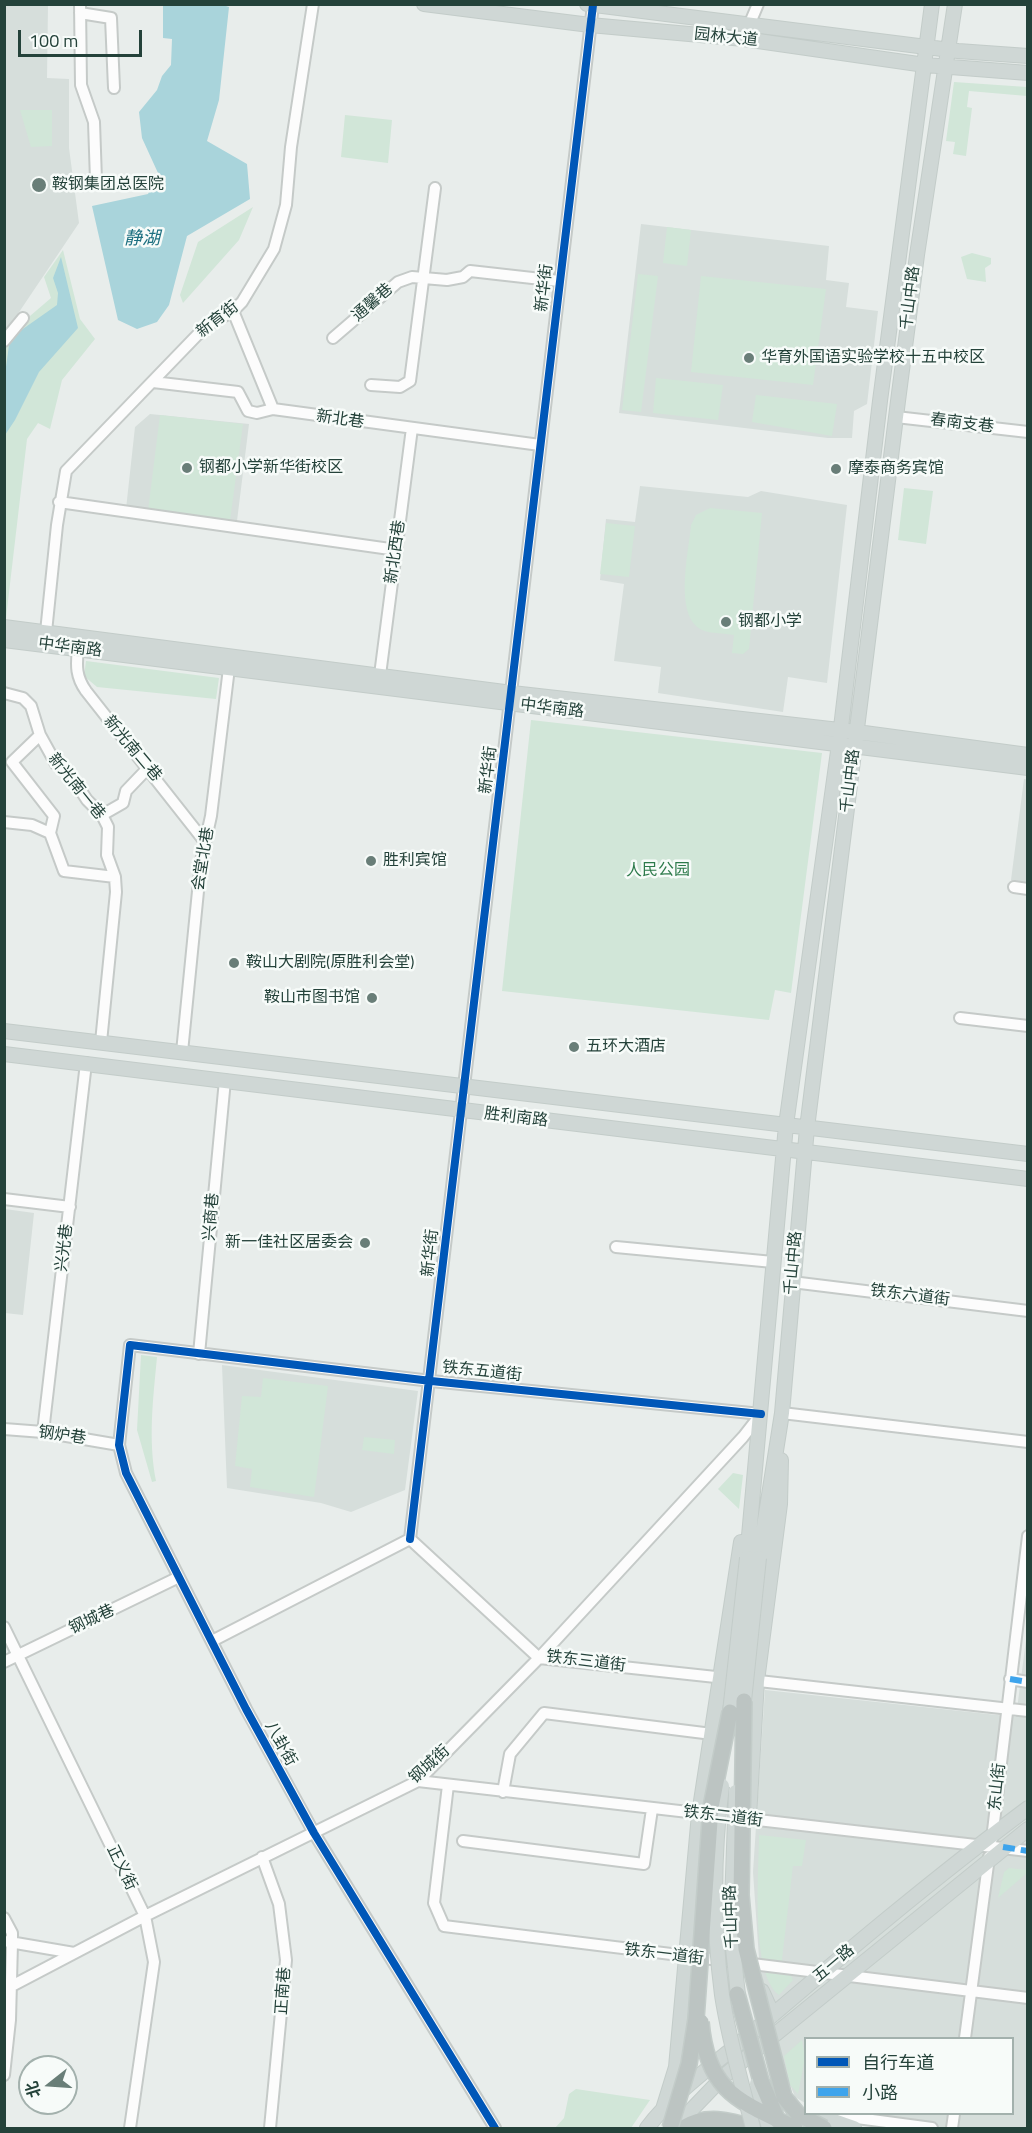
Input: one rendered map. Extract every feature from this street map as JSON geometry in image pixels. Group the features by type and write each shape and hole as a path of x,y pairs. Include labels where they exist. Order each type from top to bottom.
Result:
{"highway":[{"path":"744,1701 741,1895 746,1949 784,2097 798,2115 820,2120"},
{"path":"672,2128 689,2064 698,1983 711,1807 730,1712"},
{"path":"698,1983 704,2049 711,2068 725,2088 740,2102 795,2128"},
{"path":"737,1994 761,2081 771,2110 782,2128"},
{"path":"683,2128 711,2119 731,2121 753,2128"}],"main road":[{"name":"园林大道","path":"424,4 590,25 744,39 925,65 1028,73"},
{"name":"园林大道","path":"587,4 949,50 1028,56"},
{"name":"千山中路","path":"769,2128 748,2052 737,1994 731,1930 730,1875 744,1701 761,1414 783,1149 840,737 880,401 932,4"},
{"name":"千山中路","path":"753,2128 734,2055 723,1996 716,1930 719,1808 730,1712 753,1558 782,1413 807,1128 896,417 945,67 956,4"},
{"path":"4,627 380,675 511,698 840,737 858,732 1028,755"},
{"name":"中华南路","path":"4,639 229,668 511,698"},
{"path":"840,737 855,746 1028,768"},
{"name":"胜利南路","path":"4,1031 1028,1154"},
{"name":"胜利南路","path":"4,1054 1028,1179"},
{"path":"773,2014 762,1995 755,1965 749,1906 749,1819 757,1681 780,1504 782,1413"},
{"path":"663,2109 676,2067 688,1958 699,1814 761,1414"},
{"name":"五一路","path":"672,2128 724,2076 844,1977 991,1846 1028,1808"},
{"name":"五一路","path":"647,2128 663,2109 823,1974 991,1846 1028,1829"},
{"path":"782,2128 800,2105 787,2091 780,2069 780,2037 785,2026"},
{"path":"820,2120 854,2128"}],"street":[{"name":"新育街","path":"46,632 59,502 66,471 205,327 233,311 242,302 274,249 286,205 291,147 313,4"},
{"path":"750,23 758,4"},
{"name":"新华街","path":"410,1539 431,1381 460,1111 593,5"},
{"path":"96,180 94,122 81,85 80,9 111,18 114,88"},
{"path":"372,385 400,387 410,381 435,188"},
{"name":"通馨巷","path":"333,338 398,282 412,277 447,280 463,277 470,272 559,281"},
{"path":"233,311 273,409"},
{"path":"4,341 23,318"},
{"name":"新北巷","path":"153,382 238,392 248,411 257,413 273,409 540,445"},
{"name":"春南支巷","path":"896,417 1028,432"},
{"name":"新北西巷","path":"380,675 412,429"},
{"path":"59,502 397,550"},
{"name":"新光南二巷","path":"78,649 76,668 79,681 205,842"},
{"name":"会堂北巷","path":"182,1052 205,842 211,816 229,668"},
{"name":"新光南一巷","path":"4,693 23,698 31,706 40,735 56,764 68,771 87,800 102,815 108,827 107,855 115,877 116,892 101,1042"},
{"path":"40,735 12,762 54,816 50,832 64,871 115,877"},
{"path":"102,815 123,803 126,791 148,768"},
{"path":"4,822 32,825 50,832"},
{"path":"1014,887 1028,889"},
{"path":"960,1018 1028,1026"},
{"name":"兴光巷","path":"42,1432 86,1063"},
{"name":"兴商巷","path":"200,1354 225,1080"},
{"path":"4,1199 70,1207"},
{"path":"616,1247 773,1262"},
{"name":"铁东六道街","path":"792,1282 1028,1311"},
{"name":"铁东五道街","path":"130,1345 431,1381 761,1414"},
{"name":"八卦街","path":"130,1345 119,1444 126,1473 314,1833 495,2128"},
{"path":"782,1413 1028,1442"},
{"name":"钢城街","path":"8,1988 145,1916 418,1781 539,1658 743,1437 761,1414"},
{"name":"钢炉巷","path":"4,1429 42,1432 119,1444"},
{"name":"东山街","path":"965,2037 991,1846 1028,1536"},
{"path":"212,1641 410,1539"},
{"name":"铁东三道街","path":"410,1539 539,1658 1028,1711"},
{"name":"钢城巷","path":"4,1662 179,1577"},
{"name":"正义街","path":"4,1627 145,1916 154,1962 130,2128"},
{"path":"1010,1679 1028,1682"},
{"path":"503,1792 510,1754 544,1713 712,1734"},
{"name":"铁东二道街","path":"418,1781 1028,1851"},
{"name":"铁东一道街","path":"447,1785 434,1903 444,1926 688,1958 1028,1998"},
{"path":"463,1841 644,1864 652,1809"},
{"name":"正南巷","path":"262,1857 279,1904 286,1960 270,2128"},
{"path":"4,1918 12,1934 8,1942 4,2075"},
{"path":"8,1942 74,1953"},
{"path":"820,2120 842,2116 932,2128"}],"shaded area":[{"name":"鞍钢集团总医院","path":"5,5 48,5 47,78 69,79 69,148 79,223 5,333"},
{"name":"华育外国语实验学校十五中校区","path":"641,224 829,246 826,280 849,283 846,307 878,311 867,404 854,411 852,438 828,438 619,413"},
{"name":"钢都小学新华街校区","path":"150,414 249,424 237,521 126,509 135,427"},
{"name":"钢都小学","path":"640,486 748,497 761,491 847,505 827,683 788,677 783,712 658,693 661,667 614,661 624,584 600,580 606,519 635,522"},
{"path":"1024,779 1028,780 1027,882 1011,880"},
{"path":"5,1209 34,1213 23,1315 5,1313"},
{"path":"222,1365 418,1391 405,1490 351,1512 321,1503 227,1488"},
{"path":"1027,1632 1027,2128 902,2128 833,2115 1014,2115 1014,2037 804,2037 804,2102 795,2097 774,2044 759,1958 753,1872 765,1690 1016,1717"}],"green space":[{"path":"954,82 1027,87 1027,96 969,91 967,107 972,108 966,156 953,154 955,142 946,141"},
{"path":"20,110 52,110 52,146 31,147"},
{"path":"345,115 392,120 388,163 341,157"},
{"path":"253,207 239,240 183,303 180,295 198,242"},
{"path":"667,227 691,230 687,266 663,263"},
{"path":"63,250 80,319 95,339 62,380 50,429 38,423 27,439 6,618 5,344 30,316 51,298 44,277"},
{"path":"972,253 991,258 991,264 985,268 986,282 967,279 961,257"},
{"path":"638,274 658,276 641,412 622,410"},
{"path":"701,276 826,289 813,385 691,372"},
{"path":"656,378 723,385 718,420 653,413"},
{"path":"756,395 837,404 832,436 752,422"},
{"name":"钢都小学新华街校区","path":"160,415 243,424 230,521 148,511"},
{"path":"904,488 933,491 926,544 898,540"},
{"path":"710,508 762,513 749,649 743,654 732,653 734,635 702,630 693,623 688,611 685,582 691,525 696,515"},
{"path":"606,523 635,526 629,577 600,574"},
{"path":"86,661 219,678 216,699 97,687 84,676"},
{"name":"人民公园","path":"531,720 822,753 791,993 775,990 769,1020 502,991"},
{"path":"141,1355 157,1357 152,1435 156,1481 152,1482 137,1430"},
{"path":"263,1378 328,1386 314,1497 250,1487 252,1469 235,1466 242,1396 261,1397"},
{"path":"364,1437 395,1440 394,1454 362,1450"},
{"path":"733,1473 743,1475 739,1509 718,1489"},
{"path":"759,1835 806,1840 802,1866 793,1866 782,1959 793,1980 779,1995 770,1983 760,1944"},
{"path":"1009,1868 1027,1870 1027,1873 998,1898 1004,1872"},
{"path":"802,2040 804,2063 798,2094 790,2085 784,2056"},
{"path":"576,2089 650,2100 631,2128 555,2128 564,2118 569,2094"}],"water":[{"name":"静湖","path":"220,4 229,7 219,100 207,141 247,164 250,199 187,236 169,305 157,322 137,329 118,320 92,206 148,194 158,173 142,138 139,112 157,90 162,76 171,65 172,39 163,38 163,6"},
{"path":"61,257 78,328 39,372 5,435 5,374 10,338 57,305 58,293 53,278"}],"marked path":[{"path":"1010,1679 1028,1682"},
{"path":"1003,1847 1028,1851"}],"cycle path":[{"path":"410,1539 593,5"},
{"path":"495,2128 314,1833 246,1709 126,1473 119,1445 130,1345 431,1381 761,1414"}],"place":[{"name":"鞍钢集团总医院","path":"39,185"},
{"name":"华育外国语实验学校十五中校区","path":"749,358"},
{"name":"钢都小学新华街校区","path":"187,468"},
{"name":"摩泰商务宾馆","path":"836,469"},
{"name":"钢都小学","path":"726,622"},
{"name":"胜利宾馆","path":"371,861"},
{"name":"鞍山大剧院(原胜利会堂)","path":"234,963"},
{"name":"鞍山市图书馆","path":"372,998"},
{"name":"五环大酒店","path":"574,1047"},
{"name":"新一佳社区居委会","path":"365,1243"}]}
